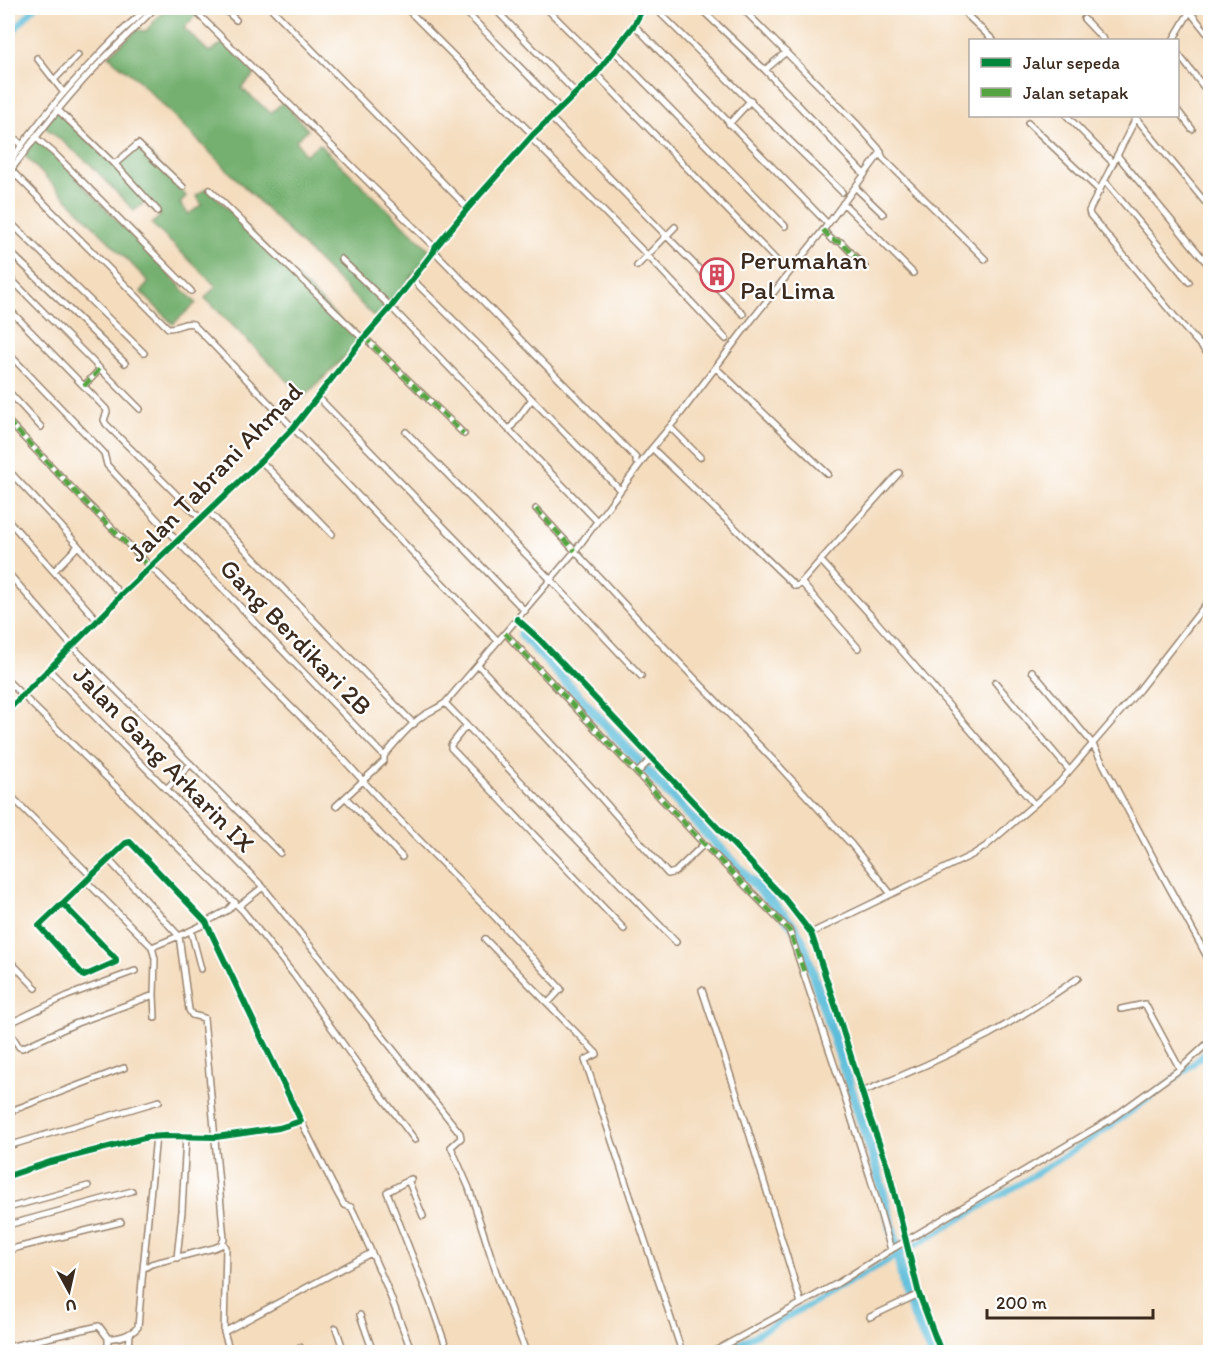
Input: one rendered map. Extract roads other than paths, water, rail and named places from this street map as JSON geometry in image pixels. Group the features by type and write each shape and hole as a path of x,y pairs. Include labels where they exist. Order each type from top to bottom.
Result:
{"street":[{"path":"9,169 56,108 64,93 147,8"},
{"path":"9,169 21,144 155,8"},
{"path":"192,8 434,249 636,458 636,462"},
{"path":"224,8 236,20"},
{"path":"271,8 468,208"},
{"path":"406,8 726,339"},
{"path":"462,8 560,108"},
{"path":"546,8 602,64"},
{"name":"Jalan Tabrani Ahmad","path":"8,710 121,595 293,428 468,208 532,136 596,74 634,25 643,8"},
{"path":"655,8 842,192"},
{"path":"700,8 765,70 864,174"},
{"path":"742,8 856,123 881,152 883,158 985,259"},
{"path":"1173,39 1188,8 1210,37"},
{"path":"495,9 576,93"},
{"path":"967,15 992,39"},
{"path":"1084,19 1103,39"},
{"path":"634,25 828,224"},
{"path":"614,51 785,226"},
{"path":"765,70 786,52"},
{"path":"1179,55 1207,91"},
{"path":"54,80 78,56"},
{"path":"37,58 64,93"},
{"path":"596,74 779,263"},
{"path":"729,124 751,100"},
{"path":"56,108 114,164 158,211"},
{"path":"1179,112 1192,129"},
{"path":"1068,117 1113,163"},
{"path":"1210,208 1136,117 1089,211 1090,216 1210,356"},
{"path":"551,118 743,314"},
{"path":"1029,123 1100,191"},
{"path":"8,132 21,144"},
{"path":"35,137 54,153 191,291"},
{"path":"114,164 138,144 183,187"},
{"path":"336,806 363,782 399,738 425,714 445,703 575,551 652,448 823,231 881,152"},
{"path":"1117,155 1210,267"},
{"path":"9,169 168,328 176,328 186,322 193,324 498,641"},
{"path":"1105,181 1189,282"},
{"path":"855,187 883,214"},
{"path":"210,190 464,434"},
{"path":"843,203 913,273"},
{"path":"8,220 144,352"},
{"path":"637,266 675,227"},
{"path":"823,231 832,240 841,242 865,267"},
{"path":"8,250 125,363"},
{"path":"341,259 391,307 597,521"},
{"path":"8,276 141,409"},
{"path":"412,279 618,488"},
{"path":"8,289 14,283"},
{"path":"8,308 106,409 104,420 106,424 200,518"},
{"name":"Gang Berdikari 2B","path":"8,352 104,453 107,465 177,541 384,759"},
{"path":"716,368 828,474"},
{"path":"84,386 100,369"},
{"path":"8,391 41,427"},
{"path":"317,396 525,611"},
{"path":"509,430 532,399"},
{"path":"8,421 70,487 344,760 561,989 548,1003"},
{"path":"670,427 700,457"},
{"path":"406,432 641,676"},
{"path":"652,448 796,587 899,473"},
{"path":"261,461 332,534"},
{"path":"8,470 121,595"},
{"path":"536,509 851,844 891,894"},
{"path":"208,511 414,724"},
{"path":"8,520 97,620"},
{"path":"54,572 78,546"},
{"path":"820,561 1034,804"},
{"path":"8,573 72,646 280,852"},
{"path":"801,582 858,648"},
{"path":"811,933 979,851 1059,783 1139,690 1210,599"},
{"path":"517,619 539,639 784,898 811,933 888,1168 909,1253 916,1295 941,1353"},
{"path":"505,633 704,844 789,930 843,1090 892,1249"},
{"path":"478,665 595,791 668,874 675,872 704,844"},
{"name":"Jalan Gang Arkarin IX","path":"48,669 263,887 460,1133 461,1139 452,1149 469,1188 502,1291 526,1353"},
{"path":"1032,671 1092,743 1210,962"},
{"path":"8,681 254,923 415,1140"},
{"path":"994,682 1069,770"},
{"path":"445,703 676,942"},
{"path":"466,726 451,745 453,750 624,929"},
{"path":"637,773 652,758"},
{"path":"166,789 191,764"},
{"path":"8,793 91,876"},
{"path":"346,798 402,857"},
{"path":"63,904 116,959 116,962 84,976 39,926 126,843 130,842 207,922 333,1185 344,1205 352,1208 386,1285 411,1353"},
{"path":"109,860 180,936 189,1010 192,1015 204,1018 216,1137 223,1243 226,1247 224,1332 230,1353"},
{"path":"86,881 152,947 155,959 155,1018"},
{"path":"152,947 191,931 263,887"},
{"path":"191,931 201,969"},
{"path":"485,939 597,1054 585,1060 682,1353"},
{"path":"8,959 36,988"},
{"path":"8,1024 68,996 135,971"},
{"path":"862,1092 893,1080 989,1034 1078,978"},
{"path":"702,990 743,1113 801,1303"},
{"path":"8,1038 13,1037 21,1048 77,1023 154,995"},
{"path":"1121,1009 1145,1004 1180,1069"},
{"path":"713,1353 906,1243 1111,1119 1180,1069 1210,1041"},
{"path":"8,1112 124,1068"},
{"path":"8,1146 159,1101"},
{"path":"8,1176 50,1162 142,1138 156,1136 216,1137 279,1128 301,1121"},
{"path":"108,1338 133,1332 138,1327 156,1136"},
{"path":"177,1258 186,1137"},
{"path":"423,1216 409,1180 387,1192 448,1353"},
{"path":"8,1208 88,1185"},
{"path":"8,1225 132,1191"},
{"path":"8,1250 121,1222"},
{"path":"143,1269 151,1264 207,1251 223,1243"},
{"path":"224,1332 371,1253"},
{"path":"870,1317 916,1295"},
{"path":"360,1315 373,1353"},
{"path":"8,1347 99,1326 108,1338 108,1353"},
{"path":"336,1328 344,1353"},
{"path":"129,1353 130,1333"}],"waterway":[{"path":"8,37 34,8"},
{"path":"522,634 793,925 802,941 875,1162 896,1244 906,1297 931,1352"},
{"path":"724,1352 911,1248 1046,1167 1142,1104 1210,1049"}],"place":[{"name":"Perumahan Pal Lima","path":"717,275"}]}
